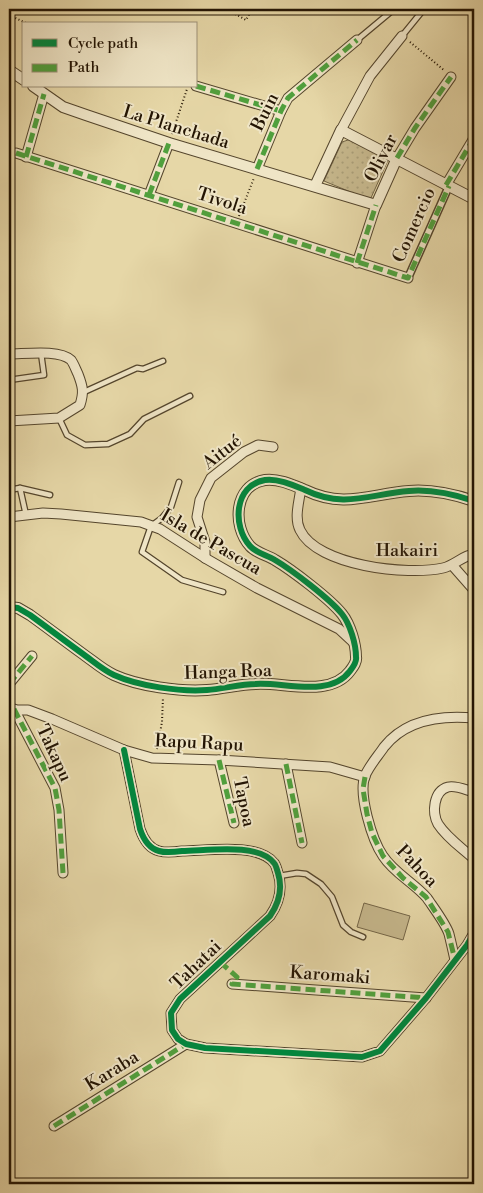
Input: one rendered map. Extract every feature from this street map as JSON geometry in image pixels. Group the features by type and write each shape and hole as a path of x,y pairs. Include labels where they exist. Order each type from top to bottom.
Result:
{"street":[{"path":"315,186 341,130 370,76 402,36"},
{"name":"Buin","path":"257,169 288,98 357,40"},
{"path":"9,70 22,79"},
{"name":"Olivar","path":"357,263 376,205 397,158 451,76"},
{"path":"198,87 281,111"},
{"name":"La Planchada","path":"36,88 63,107 170,143 376,205"},
{"path":"26,157 44,94"},
{"path":"341,130 474,199"},
{"name":"Comercio","path":"408,278 447,186 474,138"},
{"path":"149,195 170,143"},
{"name":"Tivola","path":"16,153 408,278"},
{"path":"9,354 41,353 65,356 76,368 84,392 80,405 59,418 9,422"},
{"name":"Aitué","path":"205,558 204,542 197,517 200,500 211,478 244,452 258,445 274,447"},
{"name":"Hanga Roa","path":"9,608 18,608 30,615 113,675 148,686 205,690 256,684 310,687 328,684 345,678 354,667 357,658 352,633 342,614 315,589 276,560 251,548 242,536 238,518 239,505 248,487 259,481 269,479 301,488 314,495 337,500 359,499 411,490 449,493 474,501"},
{"name":"Hakairi","path":"301,488 297,520 300,530 310,543 344,561 384,570 424,570 452,565 460,559 474,554"},
{"name":"Isla de Pascua","path":"9,517 43,513 141,522 174,537 205,558 258,588 339,630 353,642"},
{"path":"452,565 474,590"},
{"path":"9,684 32,656"},
{"name":"Rapu Rapu","path":"12,709 28,710 124,750 156,759 219,760 330,767 365,776"},
{"name":"Takapu","path":"12,709 55,788 59,810 63,873"},
{"path":"365,776 387,744 413,724 432,718 454,716 474,718"},
{"path":"124,750 140,829 144,840 151,846 159,851 173,852 245,849 266,856 274,863 279,876"},
{"name":"Tapoa","path":"219,760 234,823"},
{"path":"286,764 302,844"},
{"name":"Pahoa","path":"365,776 364,789 367,814 372,833 383,856 403,878 426,898 448,932 455,960"},
{"path":"474,792 458,787 448,787 441,791 436,798 434,810 437,822 444,832 474,859"},
{"name":"Tahatai","path":"186,1044 178,1039 172,1030 171,1014 180,999 270,916 278,904 281,888 279,876"},
{"path":"186,1044 205,1048 362,1057 380,1051 468,946 474,933"},
{"name":"Karomaki","path":"232,984 426,998"},
{"name":"Karaba","path":"54,1126 186,1044"}],"lane":[{"path":"402,36 424,9"},
{"path":"357,40 393,10"},
{"path":"9,380 44,375 41,353"},
{"path":"84,392 137,368 144,369 163,361"},
{"path":"59,418 67,434 85,445 108,444 130,434 144,419 190,396"},
{"path":"179,482 171,507 162,518 151,526 142,552 182,580 223,592"},
{"path":"9,490 20,488 50,495"},
{"path":"20,488 26,515"},
{"path":"279,876 297,873 306,874 321,884 332,897 343,925 351,932 363,937"}],"path":[{"path":"226,9 246,20 252,9"},
{"path":"307,9 316,11"},
{"path":"9,15 24,22"},
{"path":"402,36 451,76"},
{"path":"170,143 187,88"},
{"path":"237,223 257,169"},
{"path":"156,759 162,722 163,687"}],"shaded area":[{"path":"351,139 389,158 370,200 324,181 342,142"},
{"path":"364,903 410,916 403,940 357,927"}],"marked path":[{"path":"257,169 288,98 357,40"},
{"path":"397,158 415,128 451,77"},
{"path":"198,87 281,111"},
{"path":"26,157 44,94"},
{"path":"446,185 474,138"},
{"path":"149,195 169,143"},
{"path":"16,153 408,278 449,186"},
{"path":"357,263 376,205"},
{"path":"9,684 32,656"},
{"path":"14,709 55,788 59,810 63,873"},
{"path":"219,760 234,823"},
{"path":"286,764 302,843"},
{"path":"365,777 363,789 367,814 372,833 383,856 403,878 426,897 448,932 455,960"},
{"path":"220,962 237,977 232,984 426,998"},
{"path":"54,1126 186,1044"}],"cycle path":[{"path":"9,607 18,608 30,615 106,671 135,682 184,690 213,689 250,684 306,687 331,684 341,679 350,671 355,663 355,646 350,629 342,614 320,593 272,558 255,550 244,538 240,528 239,507 247,490 255,483 275,480 332,499 357,499 395,493 426,491 458,496 474,501"},
{"path":"124,750 140,829 144,839 152,848 168,852 217,849 256,852 266,856 274,863 279,879 279,896 270,916 180,999 171,1013 172,1030 178,1039 186,1044 205,1048 362,1057 380,1051 426,998 474,933"}]}
